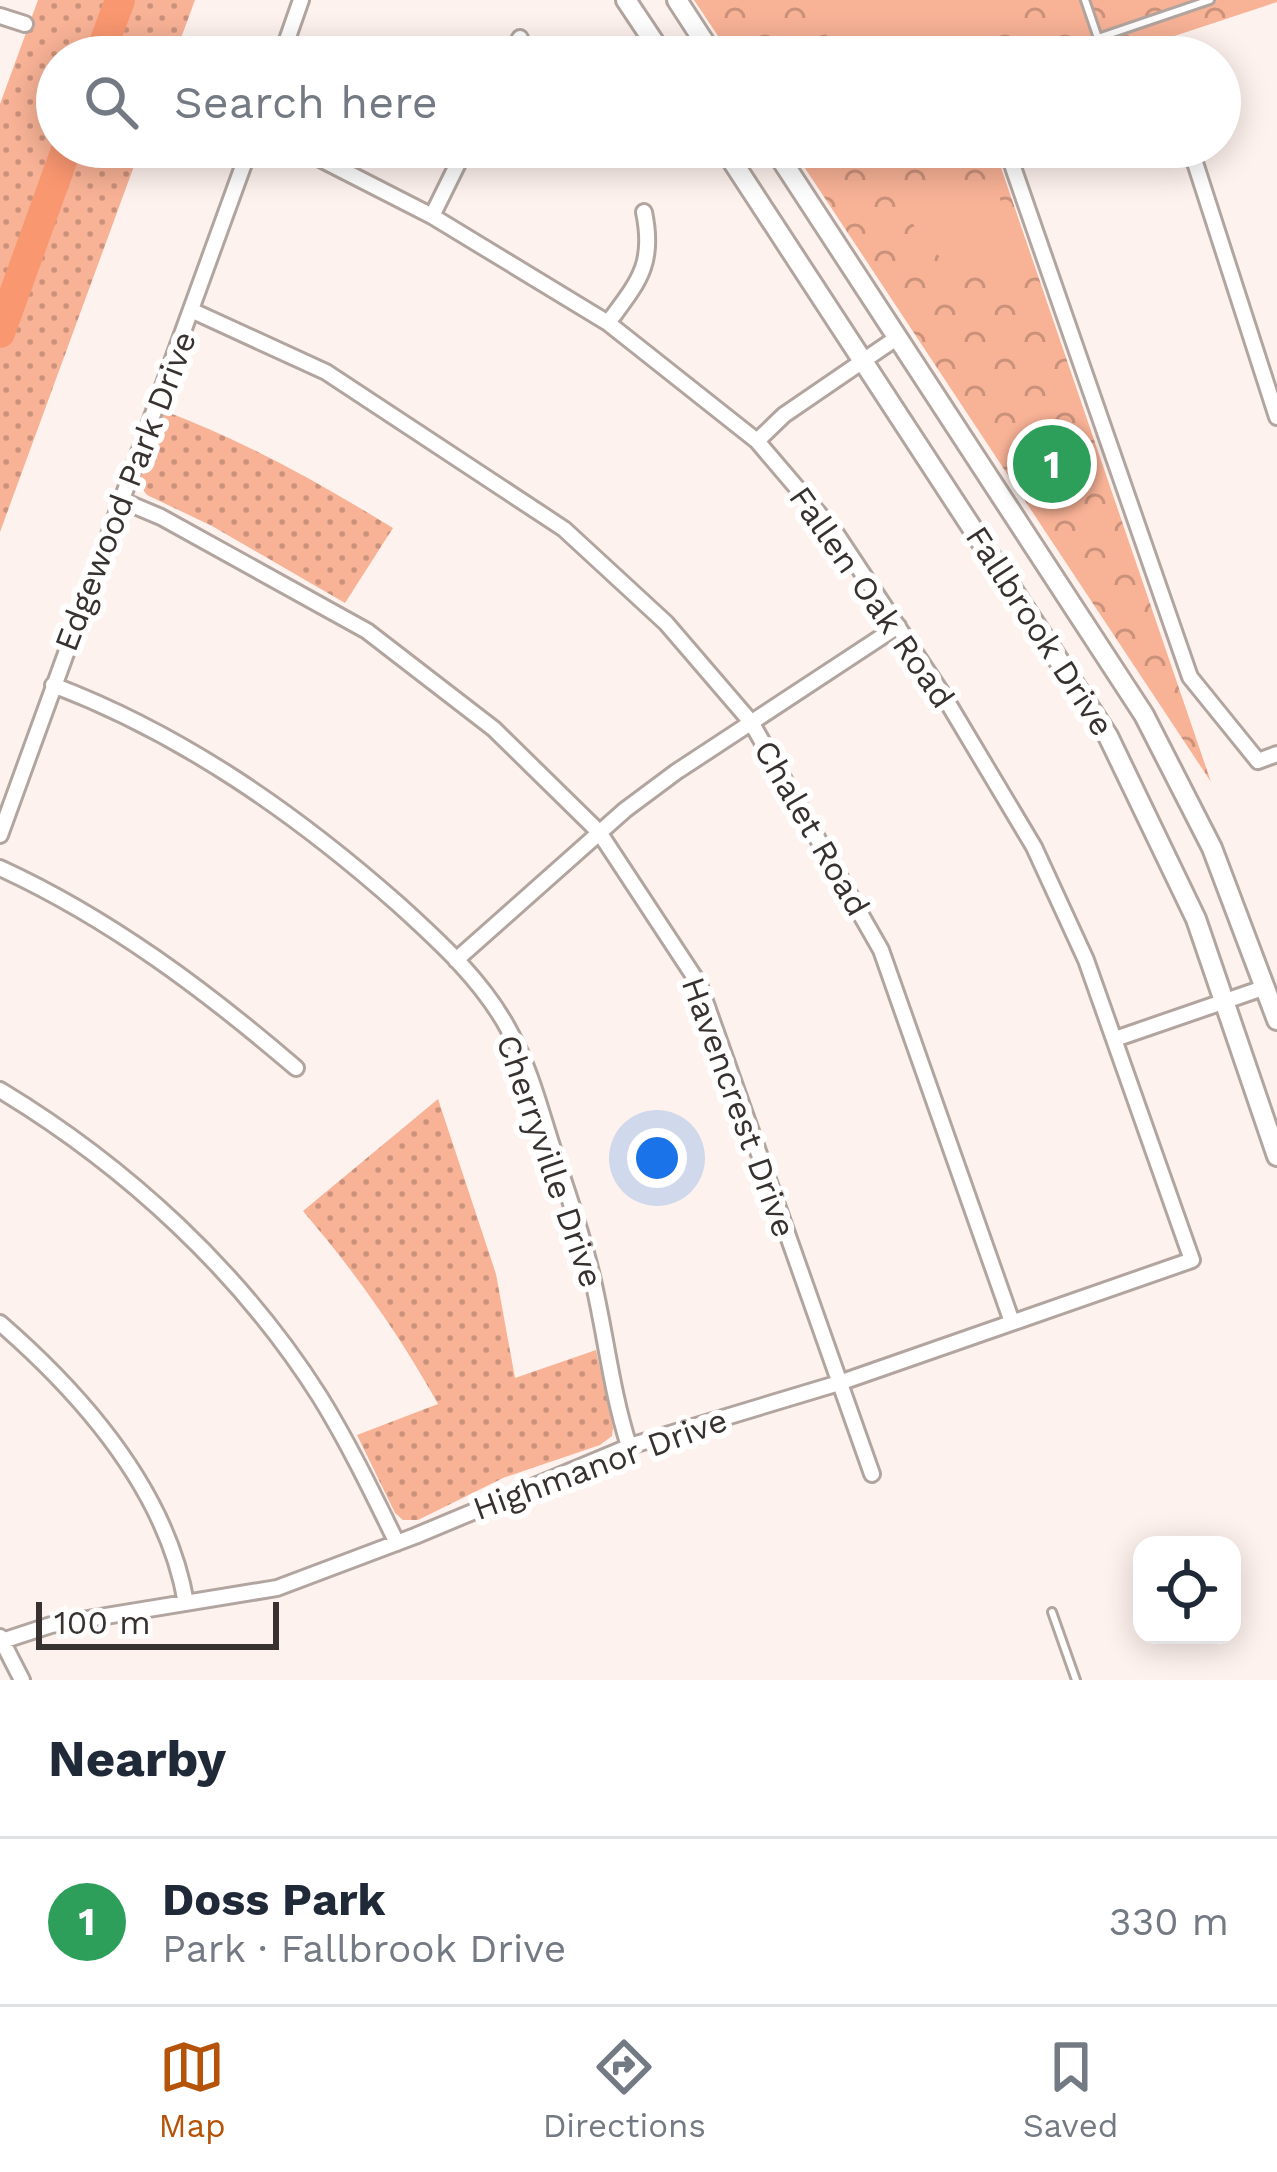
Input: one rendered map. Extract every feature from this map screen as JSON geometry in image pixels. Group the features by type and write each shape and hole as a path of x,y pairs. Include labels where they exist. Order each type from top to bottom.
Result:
{"main road":[{"path":"626,0 650,36"},
{"path":"677,0 700,36"},
{"path":"680,36 693,25"},
{"name":"Fallbrook Drive","path":"737,168 1108,736 1164,845 1227,1001 1277,1156"},
{"name":"Fallbrook Drive","path":"787,168 1165,752 1212,848 1277,1020"},
{"path":"1067,672 1103,650"}],"street":[{"path":"289,36 302,0"},
{"path":"0,16 25,24"},
{"name":"Edgewood Park Drive","path":"0,835 243,168"},
{"name":"Fallen Oak Road","path":"338,168 432,216 608,323 757,441 837,535 998,782 1034,847 1086,960 1192,1261"},
{"path":"432,216 456,168"},
{"path":"1013,168 1190,677 1258,761 1277,754"},
{"path":"1197,168 1277,417"},
{"path":"608,323 645,269 649,250 644,212"},
{"name":"Chalet Road","path":"193,311 326,372 564,529 666,623 751,722 881,950 1012,1322"},
{"path":"757,441 784,415 898,337"},
{"name":"Havencrest Drive","path":"123,501 367,631 494,729 599,832 699,984 872,1474"},
{"path":"456,960 599,832 676,772 898,626"},
{"name":"Cherryville Drive","path":"53,686 168,736 244,783 369,878 456,960 494,1007 524,1065 590,1268 610,1383 629,1446"},
{"path":"0,868 75,907 188,980 296,1068"},
{"path":"1115,1039 1266,987"},
{"path":"0,1090 82,1145 142,1194 251,1304 320,1397 397,1543"},
{"name":"Highmanor Drive","path":"1,1639 51,1625 277,1588 629,1446 838,1382 1192,1261"},
{"path":"0,1324 72,1394 127,1464 166,1529 186,1603"},
{"path":"1,1639 22,1680"}],"lane":[{"path":"1085,0 1097,36"},
{"path":"1103,36 1185,4 1210,0"},
{"path":"1052,1612 1076,1680"}],"green space":[{"path":"38,0 195,0 182,36 36,36 36,168 133,168 0,532 0,104"},
{"path":"694,0 1277,0 1174,36 718,36"},
{"path":"827,0 983,0 991,26 986,36 827,36"},
{"path":"805,168 1001,168 1211,782"},
{"path":"983,179 995,183 1020,262 980,270 963,268 935,253 903,205"},
{"path":"162,410 280,463 393,528 345,603 212,526 147,495 140,476"},
{"path":"438,1099 496,1274 515,1378 596,1350 613,1428 612,1436 600,1445 503,1478 418,1520 403,1520 395,1513 357,1435 438,1404 375,1304 303,1211"}],"waterway":[{"path":"107,36 120,0"},
{"path":"0,333 59,168"}],"place":[{"name":"Doss Park","path":"1052,464"}]}
